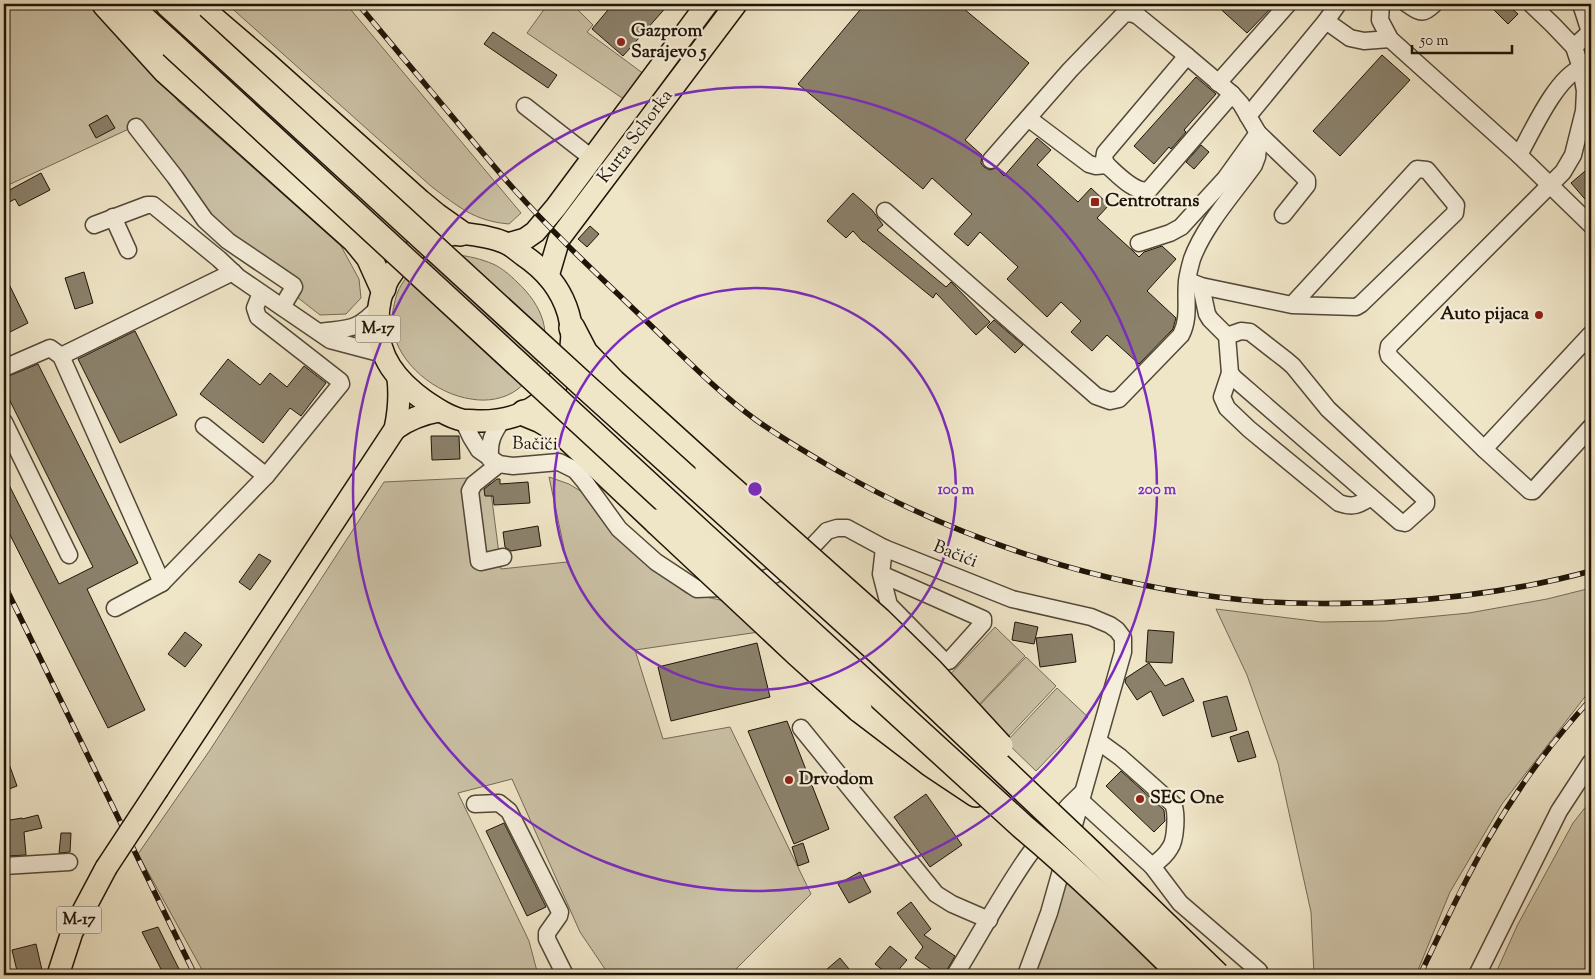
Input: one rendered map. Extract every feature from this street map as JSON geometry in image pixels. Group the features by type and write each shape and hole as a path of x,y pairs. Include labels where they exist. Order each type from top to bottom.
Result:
{"highway":[{"path":"104,4 166,71 355,240 369,258 380,298"},
{"path":"127,4 702,534 1022,826 1052,851 1182,975"},
{"path":"168,4 193,14 265,64 419,202 460,233"},
{"path":"193,14 878,652 1217,975"},
{"path":"572,328 585,353 613,382 871,614 931,671 1048,797 1230,975"},
{"path":"513,417 541,420 564,434 859,709 931,764 1022,826"}],"main road":[{"name":"Kurta Schorka","path":"508,244 525,239 535,232 556,207 707,4"},
{"name":"Kurta Schorka","path":"548,276 559,239 736,4"},
{"path":"380,298 393,272 404,258 421,246 438,238 460,233 491,238 508,244 530,259 548,276 567,309 572,328 571,349 566,369 555,387 541,402 513,417"},
{"name":"M-17","path":"380,298 378,329 383,354 398,378 415,394 439,411 463,420 513,417"},
{"name":"M-17","path":"58,975 72,932 106,868 395,429 400,395 398,378"},
{"name":"M-17","path":"395,429 416,417 439,411"}],"street":[{"path":"665,61 684,18 694,4"},
{"path":"1218,83 1288,4"},
{"path":"1248,116 1338,4"},
{"path":"1381,4 1380,20 1390,39 1520,155 1591,225"},
{"path":"1406,4 1420,12 1425,12 1434,4"},
{"path":"1530,4 1554,25 1574,47 1581,68 1585,91 1584,111 1573,155 1563,172 1389,346 1388,352 1389,356 1530,492 1533,491 1591,427"},
{"path":"1574,47 1591,33 1581,4"},
{"path":"991,160 1070,70 1124,14 1131,12 1188,56 1232,94 1258,133 1307,180 1306,186 1284,215"},
{"path":"1326,21 1350,38 1364,41 1390,39"},
{"path":"1188,56 1105,153 1104,159 1107,165 1137,190 1143,192 1148,190 1232,94"},
{"path":"1520,155 1561,83 1573,72 1581,68"},
{"path":"526,106 593,159"},
{"path":"1028,118 1089,164 1096,166 1107,165"},
{"path":"136,128 175,177 205,220 228,241 293,285 294,288 282,307"},
{"path":"1139,243 1170,233 1181,227 1225,179 1258,133"},
{"path":"1258,133 1257,157 1254,164 1202,238 1192,258 1194,283 1207,314 1227,336 1230,372 1222,397 1227,408 1249,429 1339,503 1350,507 1359,505 1371,497"},
{"path":"1194,283 1292,305 1352,307 1361,304 1455,213 1456,205 1427,170 1417,169 1292,305"},
{"path":"94,225 147,205 153,205 233,272 330,340 383,354"},
{"path":"885,211 1096,396 1110,401 1119,399 1181,335 1185,328 1186,315 1194,283"},
{"path":"113,217 128,250"},
{"path":"61,356 233,272"},
{"path":"115,608 162,583 266,476 340,384 340,381 258,317 255,308 261,293"},
{"path":"320,332 354,328 366,320 380,298"},
{"path":"1227,336 1240,331 1250,332 1294,366 1328,409 1426,500 1426,504 1405,523 1400,522 1234,378 1230,372"},
{"path":"1484,449 1591,334"},
{"path":"4,368 50,348 61,356 162,583"},
{"name":"Bačići","path":"495,461 489,445 495,431 513,417"},
{"name":"Bačići","path":"463,420 479,450 495,461 513,466 559,462 575,470 618,528 656,562 697,589 746,587 794,566 827,531 847,528 884,548 1012,599 1090,617 1117,630 1122,638 1123,652 1049,913 1026,975"},
{"path":"4,422 69,555"},
{"path":"204,426 266,476"},
{"path":"495,461 470,491 479,561 503,557"},
{"path":"881,574 982,619 983,622 949,661 944,661 889,605 881,574 884,548"},
{"path":"801,728 936,894 952,904 989,920"},
{"path":"1098,741 1120,757 1176,808 1171,848 1152,866"},
{"path":"1477,975 1559,811 1591,762"},
{"path":"955,975 1022,865 1066,808 1082,796 1152,866 1180,903 1259,971"},
{"path":"475,804 499,803 509,811 560,912 547,933 547,939 565,975"},
{"path":"4,866 69,862"}],"shaded area":[{"path":"4,4 96,4 179,102 341,246 359,279 361,298 346,314 320,315 213,231 133,127 4,187"},
{"path":"227,4 346,4 521,213 509,224 497,222 486,220 467,212 450,201"},
{"path":"548,4 578,4 575,7 593,25 587,32 644,74 625,100 527,33"},
{"path":"457,255 484,261 506,272 533,300 543,321 545,343 536,366 521,387 502,397 477,400 445,391 432,384 410,365 396,341 392,327 392,314 402,283 416,268 427,261"},
{"path":"489,477 501,569 567,562 549,477 569,484 587,495 660,574 686,593 730,602 759,632 635,650 663,739 730,727 811,894 730,975 609,975 580,932 512,779 458,793 529,941 538,975 205,975 138,854 210,750 384,482"},
{"path":"1591,588 1591,689 1502,804 1450,892 1416,975 1314,975 1311,912 1278,763 1247,675 1216,609 1321,622 1385,621 1469,613 1547,599"},
{"path":"995,627 1025,656 974,710 944,681"},
{"path":"1026,657 1056,686 1005,740 974,711"},
{"path":"1057,688 1088,717 1036,771 1006,742"},
{"path":"1591,800 1591,975 1495,975 1517,926 1573,823"},
{"path":"1065,874 1167,975 1029,975"}],"building":[{"name":"Gazprom Sarajevo 5","path":"613,4 669,4 623,56 592,29"},
{"path":"865,4 958,4 1029,63 965,140 982,155 981,163 984,167 990,170 996,168 1004,176 1037,138 1051,150 1037,165 1078,202 1091,188 1109,205 1097,218 1139,257 1144,252 1162,246 1176,259 1147,291 1176,318 1173,329 1139,364 1107,335 1092,351 1071,332 1081,321 1061,302 1047,317 1007,279 1018,267 980,232 968,246 954,234 972,214 932,178 923,189 798,84"},
{"path":"1215,4 1275,4 1247,33"},
{"path":"1488,4 1507,4 1518,14 1508,24"},
{"path":"493,32 557,75 548,88 484,44"},
{"path":"1382,55 1410,80 1340,156 1313,131"},
{"path":"1196,77 1216,94 1184,130 1186,132 1171,149 1169,147 1154,164 1134,146"},
{"path":"107,115 115,128 96,138 89,125"},
{"path":"1201,145 1209,152 1194,169 1186,162"},
{"path":"1591,166 1591,206 1571,183"},
{"path":"41,173 50,190 19,206 15,199 4,205 4,193"},
{"path":"853,193 872,210 883,225 877,230 946,287 951,282 990,322 976,335 936,293 933,298 863,242 853,231 846,238 827,221"},
{"path":"590,226 599,234 587,247 578,239"},
{"path":"84,272 93,303 75,309 65,278"},
{"path":"4,274 28,323 4,335"},
{"path":"994,320 1023,345 1015,353 987,327"},
{"path":"135,331 177,415 120,443 78,359"},
{"path":"228,359 260,385 270,373 287,387 304,366 326,383 301,416 290,408 263,443 200,394"},
{"path":"38,364 138,563 87,589 145,710 108,728 4,523 4,475 59,584 93,567 4,389 4,378"},
{"path":"431,436 459,436 460,459 432,460"},
{"path":"497,479 500,479 500,484 528,482 530,503 494,505 493,496 485,496 484,489"},
{"path":"538,526 541,546 511,551 505,547 503,532"},
{"path":"259,554 271,561 250,590 239,582"},
{"path":"1015,622 1038,627 1034,644 1012,640"},
{"path":"1148,630 1174,632 1172,663 1146,662"},
{"path":"185,632 202,645 185,667 168,654"},
{"path":"1072,634 1076,662 1040,667 1036,638"},
{"path":"757,643 770,697 671,721 658,667"},
{"path":"1149,663 1165,686 1183,678 1194,701 1163,716 1151,691 1137,700 1125,682 1126,678"},
{"path":"1227,696 1237,730 1212,737 1203,702"},
{"name":"Drvodom","path":"787,721 829,829 794,844 748,731"},
{"path":"1248,731 1256,757 1238,762 1230,737"},
{"path":"4,754 17,786 4,791"},
{"name":"SEC One","path":"1121,771 1164,810 1165,821 1154,832 1106,786"},
{"path":"926,794 962,845 930,867 894,817"},
{"path":"38,815 42,828 24,832 26,855 7,856 6,845 4,845 4,821"},
{"path":"504,823 546,907 527,916 486,831"},
{"path":"61,833 71,833 70,852 59,853"},
{"path":"803,843 809,862 798,866 792,847"},
{"path":"860,872 871,892 849,903 838,884"},
{"path":"911,902 931,929 924,935 955,956 944,975 939,975 915,958 923,947 897,913"},
{"path":"158,927 182,975 164,975 142,932"},
{"path":"36,944 42,970 18,975 12,950"},
{"path":"890,946 907,960 894,975 889,975 875,964"},
{"path":"840,958 854,975 820,975"}],"railway":[{"path":"358,4 528,205 576,254 712,383 756,420 795,446 883,495 932,518 982,539 1085,571 1137,584 1262,602 1353,603 1441,598 1516,588 1591,571"},
{"path":"4,584 195,975"},
{"path":"1420,975 1497,824 1521,786 1548,750 1591,699"}],"place":[{"name":"Gazprom Sarajevo 5","path":"621,42"},
{"name":"Centrotrans","path":"1095,202"},
{"name":"Auto pijaca","path":"1539,315"},
{"name":"Drvodom","path":"789,780"},
{"name":"SEC One","path":"1140,799"}]}
